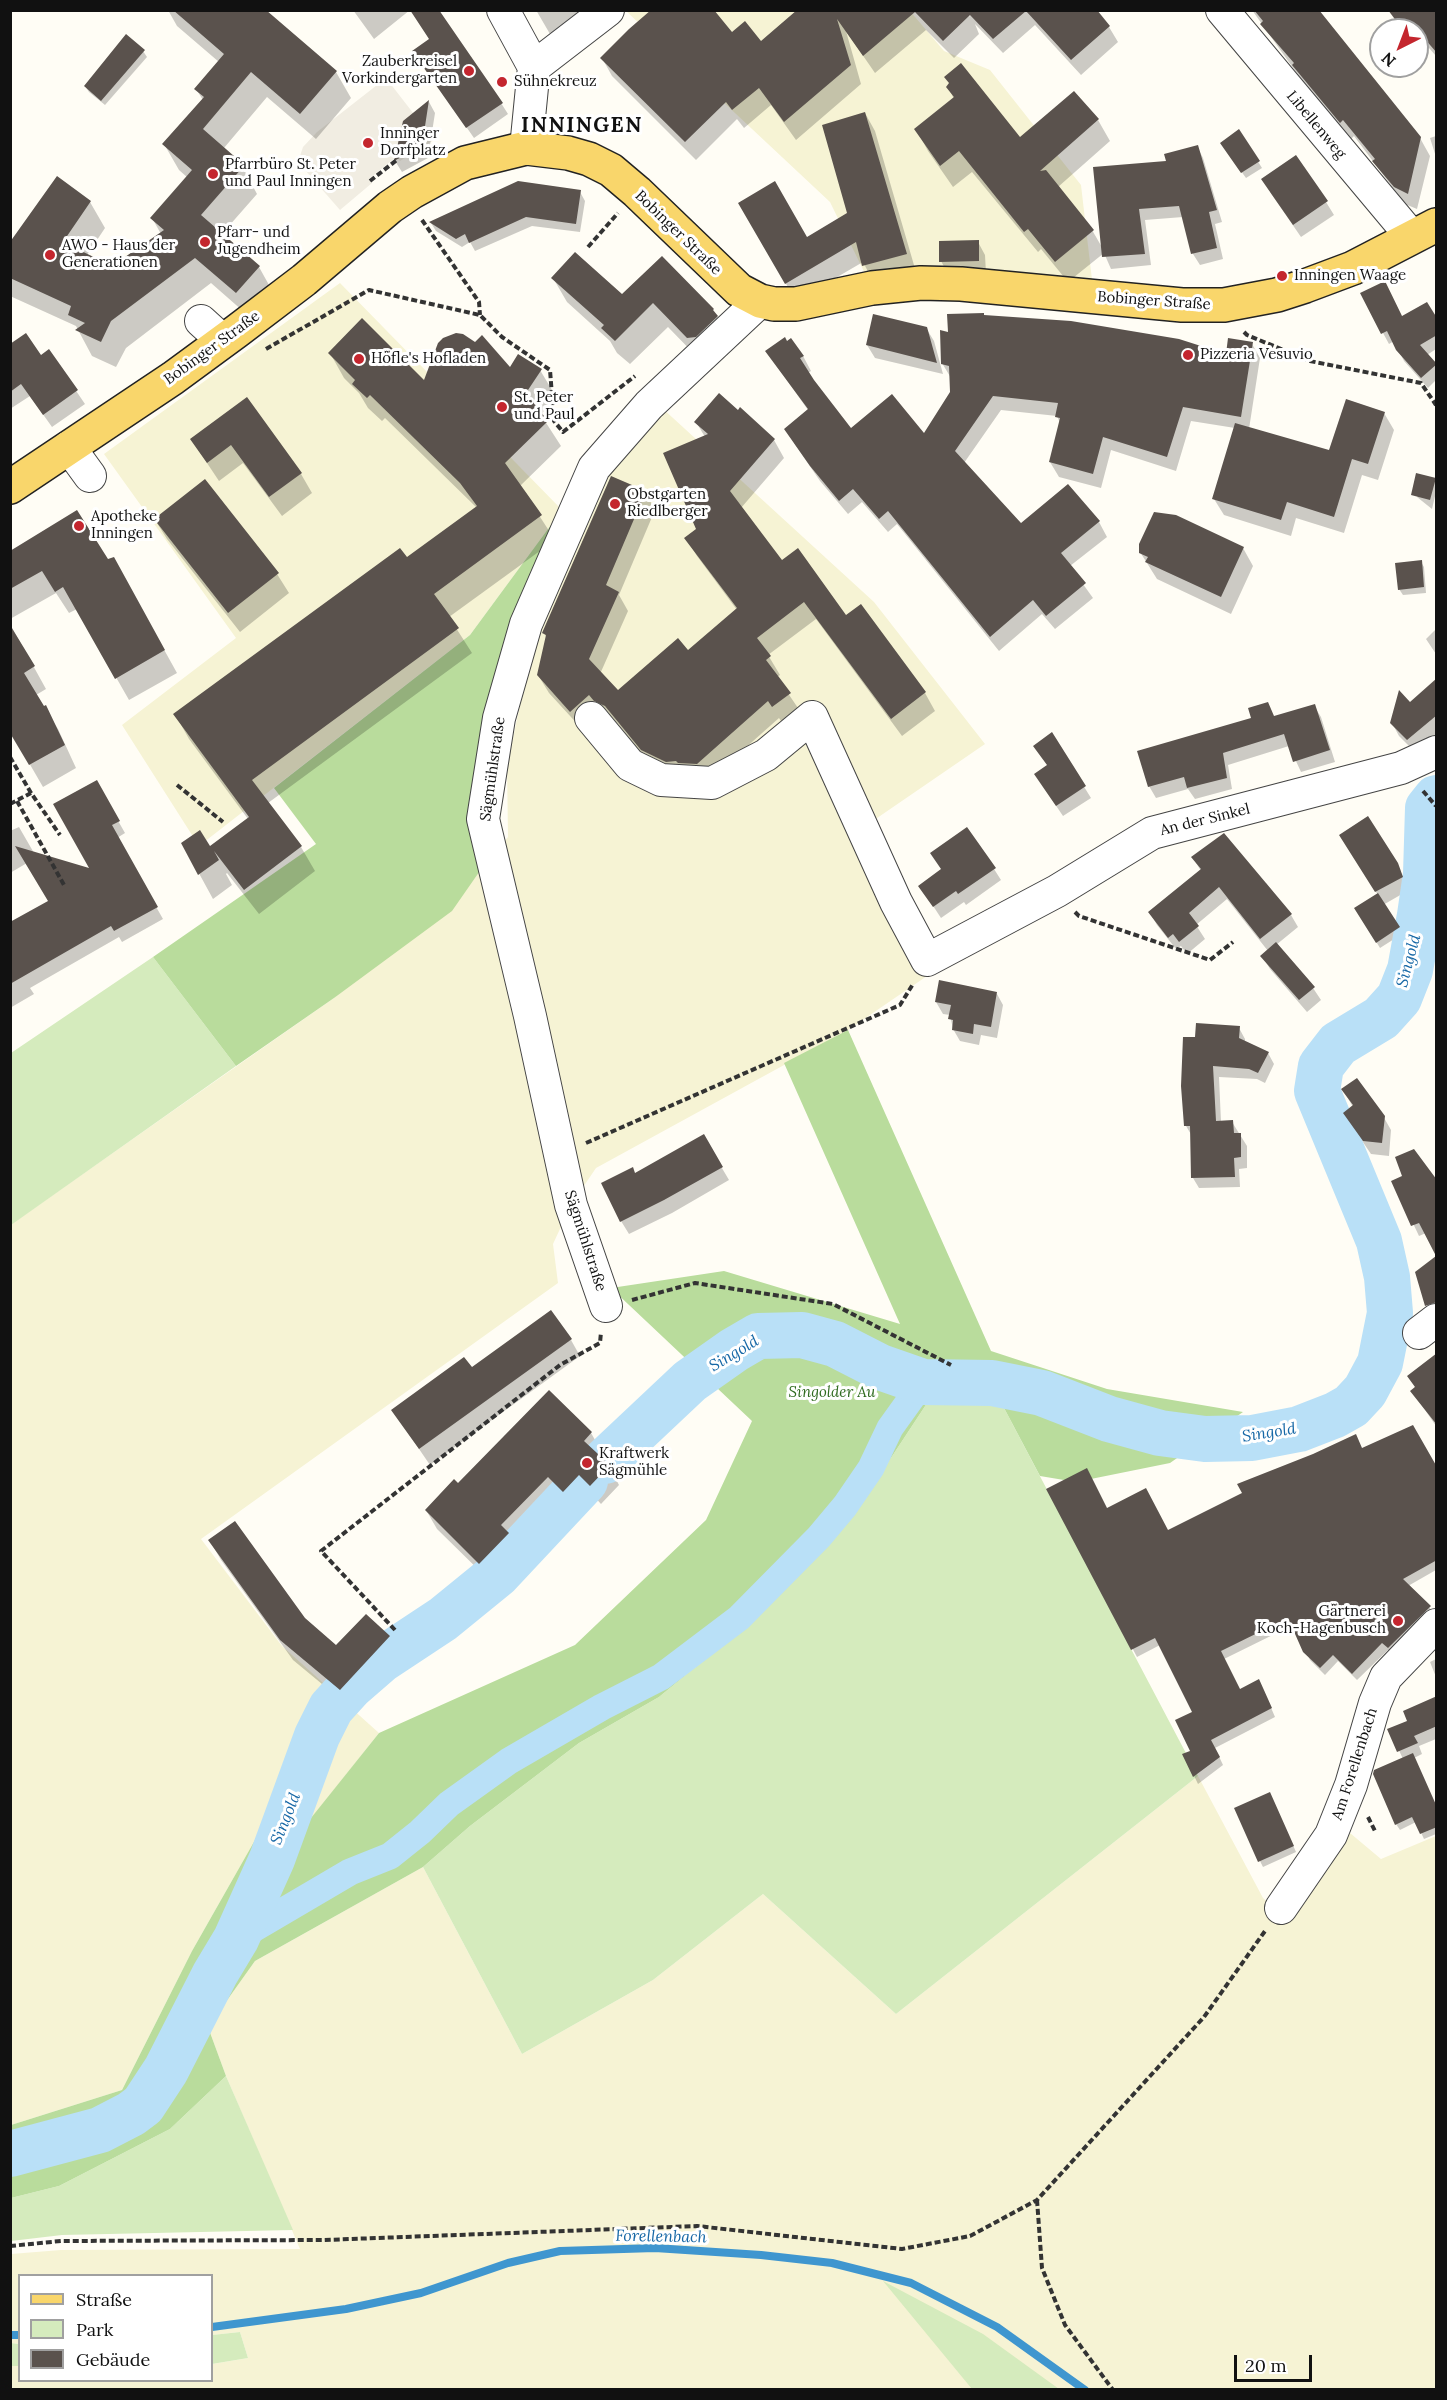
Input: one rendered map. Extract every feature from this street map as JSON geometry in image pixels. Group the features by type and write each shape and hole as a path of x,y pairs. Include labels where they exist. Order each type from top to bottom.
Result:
{"main road":[{"name":"Bobinger Straße","path":"10,487 69,447 212,331 304,280 390,207 412,192 465,163 526,147 568,153 589,159 611,170 739,290 760,301 788,305 872,288 921,283 960,284 1182,305 1224,305 1277,295 1305,286 1353,268 1424,231"}],"street":[{"path":"503,10 534,67 526,147"},
{"path":"534,67 608,10"},
{"name":"Libellenweg","path":"1222,10 1302,109 1424,231"},
{"name":"Sägmühlstraße","path":"606,1306 571,1206 483,819 499,718 526,624 594,468 649,405 760,301"},
{"path":"69,447 90,476"},
{"path":"591,718 630,765 661,780 712,783 766,755 812,717 896,902 927,960"},
{"name":"An der Sinkel","path":"927,960 1057,891 1152,833 1401,768 1437,752"},
{"name":"Am Forellenbach","path":"1281,1908 1332,1836 1352,1785 1375,1703 1386,1677 1437,1625"}],"path":[{"path":"370,182 398,159"},
{"path":"588,247 612,220"},
{"path":"423,222 479,302 480,315"},
{"path":"265,350 369,290 480,315 502,337 550,370 554,421 563,432 643,369"},
{"path":"1224,305 1247,335 1310,361 1421,383 1437,405"},
{"path":"10,757 31,794 60,835"},
{"path":"177,785 223,822"},
{"path":"1423,791 1437,806"},
{"path":"10,804 31,794"},
{"path":"17,801 64,885"},
{"path":"1057,891 1079,916 1210,960 1233,942"},
{"path":"578,1147 900,1005 927,960"},
{"path":"395,1630 321,1551 560,1365 600,1343 606,1306 695,1283 833,1304 951,1365"},
{"path":"10,2246 61,2241 324,2240 697,2226 902,2249 970,2236 1037,2200 1204,2017 1281,1908"},
{"path":"1037,2200 1042,2268 1065,2325 1113,2390"}],"shaded area":[{"path":"626,11 910,11 944,51 990,70 1081,185 1094,297 872,288 830,202"},
{"name":"Inninger Dorfplatz","path":"386,78 434,140 400,161 396,157 369,179 372,183 340,210 298,162 303,147 317,132"},
{"path":"340,283 562,510 470,635 199,846 122,725 236,638 104,454"},
{"path":"661,407 874,602 985,744 864,827 927,976 848,1030 596,1168 571,1205 553,1244 558,1283 201,1539 282,1646 379,1733 311,1819 276,1803 192,1951 122,2090 11,2125 10,1225 334,998 484,865 508,837 507,766 536,630 601,475"},
{"path":"1198,1776 1263,1898 1286,1920 1350,1833 1381,1859 1436,1836 1436,2389 11,2389 11,2366 18,2366 18,2382 213,2382 213,2364 248,2358 240,2332 213,2335 213,2274 18,2274 18,2344 11,2343 11,2254 61,2250 300,2249 226,2076 208,2027 255,1961 423,1867 522,2054 653,1980 763,1894 896,2014"}],"green space":[{"path":"562,510 499,663 484,865 452,911 334,998 236,1066 153,957 316,844 274,788 470,635"},
{"path":"153,957 236,1066 11,1225 11,1053"},
{"name":"Singolder Au","path":"848,1030 991,1351 1107,1389 1243,1412 1170,1463 1076,1482 1040,1476 994,1389 937,1388 856,1511 749,1623 659,1697 579,1743 470,1826 423,1867 255,1961 208,2027 226,2076 170,2129 59,2186 11,2198 11,2125 122,2090 192,1951 276,1803 311,1818 379,1733 575,1645 706,1520 752,1421 611,1288 724,1271 900,1324 784,1063"},
{"path":"937,1388 994,1389 1198,1776 896,2014 763,1894 653,1980 522,2054 423,1867 470,1826 579,1743 659,1697 749,1623 856,1511"},
{"path":"226,2076 293,2230 62,2235 11,2241 11,2198 59,2186 170,2129"},
{"path":"883,2281 983,2334 1059,2389 972,2389"},
{"path":"240,2332 248,2358 213,2364 213,2335"},
{"path":"11,2343 18,2344 18,2366 11,2366"}],"building":[{"path":"173,10 266,10 337,71 300,114 251,72 203,129 242,163 240,165 243,167 201,215 260,266 236,293 195,258 111,321 101,342 75,330 85,323 68,315 71,306 10,278 10,242 57,176 91,201 63,242 112,266 164,230 150,218 192,170 162,144 204,97 194,89 224,54"},
{"path":"410,10 439,10 503,103 466,128 412,51 429,39"},
{"path":"651,10 714,10 732,32 745,21 761,41 797,10 1097,10 1110,26 1071,60 1026,11 993,39 970,15 943,41 915,12 863,56 837,19 851,65 784,122 759,88 732,110 726,102 685,142 600,58"},
{"path":"1254,10 1319,10 1369,72 1369,78 1374,78 1421,137 1408,194 1394,187 1372,161 1375,159 1343,120 1340,123 1292,65 1294,63 1260,24 1263,21"},
{"path":"1388,10 1437,10 1437,53 1429,44 1429,18 1394,18"},
{"path":"126,34 145,50 101,101 84,86"},
{"path":"961,63 1020,137 1074,91 1099,119 1040,171 1046,170 1094,230 1055,262 1028,229 1024,232 959,151 940,166 914,129 954,97 946,87 949,83 944,77"},
{"path":"429,100 422,146 394,161 403,121"},
{"path":"865,112 907,254 862,266 856,242 785,284 738,203 775,181 807,237 847,213 822,125"},
{"path":"1239,129 1260,161 1241,173 1220,143"},
{"path":"1198,145 1217,210 1209,212 1217,248 1191,254 1179,206 1139,209 1145,254 1102,257 1093,167 1166,161 1164,154"},
{"path":"1296,155 1328,201 1293,225 1261,179"},
{"path":"518,181 581,190 576,224 526,217 469,243 465,234 456,239 429,222"},
{"path":"979,240 979,261 939,262 939,241"},
{"path":"575,252 622,294 662,256 714,309 718,316 696,337 687,338 653,303 615,341 601,328 604,325 551,278"},
{"path":"1385,281 1402,316 1427,302 1437,318 1437,335 1420,345 1437,364 1421,378 1396,350 1387,331 1381,334 1360,293"},
{"path":"984,313 984,315 1071,321 1179,339 1226,354 1228,338 1253,342 1241,417 1183,407 1167,457 1103,437 1093,474 1049,462 1060,418 1055,417 1058,403 993,396 955,451 1021,523 1068,484 1100,521 1061,553 1086,583 1046,616 1033,600 990,637 888,511 879,519 853,489 839,501 810,466 784,429 808,409 765,351 785,337 787,341 791,338 804,356 800,358 814,380 851,428 892,394 924,433 950,392 949,366 941,364 940,330 948,332 947,314"},
{"path":"873,314 927,327 937,363 866,345"},
{"path":"362,318 424,380 438,343 443,338 456,333 463,334 475,342 482,335 510,367 518,354 542,369 526,393 548,421 505,463 542,515 434,594 459,628 252,780 302,846 244,890 214,851 219,860 198,875 181,843 200,830 210,846 249,817 173,714 400,548 407,557 477,506 460,483 370,395 367,398 352,384 355,380 328,353"},
{"path":"26,333 41,355 49,349 78,390 43,415 21,384 10,392 10,344"},
{"path":"719,393 738,410 740,407 775,439 730,491 782,560 798,548 846,615 861,604 926,692 891,719 804,602 757,638 771,656 766,660 791,693 772,707 768,701 697,764 666,762 641,750 605,706 594,701 589,695 570,712 537,675 546,635 542,633 611,476 646,491 606,585 619,592 589,659 618,690 678,638 688,650 737,608 684,538 696,529 663,453 708,434 694,422"},
{"path":"247,397 302,473 269,497 231,445 207,463 190,439"},
{"path":"1346,399 1385,412 1368,464 1352,459 1334,517 1287,502 1281,520 1212,499 1235,423 1329,450"},
{"path":"1416,473 1436,478 1430,500 1411,495"},
{"path":"205,479 279,573 228,613 154,519"},
{"path":"77,510 108,559 114,557 165,650 115,679 63,587 55,592 42,571 10,589 10,551"},
{"path":"1154,512 1176,515 1244,547 1221,597 1145,562 1148,557 1139,553 1139,544"},
{"path":"1422,560 1424,587 1398,590 1395,563"},
{"path":"10,625 35,666 24,673 44,706 46,705 65,745 29,765 10,733"},
{"path":"1437,678 1437,715 1407,740 1390,723 1399,690 1410,702"},
{"path":"1268,702 1274,716 1315,704 1330,750 1293,762 1284,734 1223,753 1227,778 1187,788 1184,777 1148,787 1137,751 1251,718 1248,708"},
{"path":"1052,732 1086,786 1056,806 1034,774 1047,765 1033,746"},
{"path":"97,780 120,821 112,825 158,907 114,931 111,926 10,984 10,922 48,901 15,846 89,868 53,804"},
{"path":"1368,816 1398,863 1403,877 1375,892 1339,835"},
{"path":"967,827 996,868 958,894 956,891 933,907 918,886 941,869 930,853"},
{"path":"1224,833 1292,914 1260,939 1219,887 1189,913 1199,926 1179,942 1173,934 1168,938 1148,912 1201,869 1191,857"},
{"path":"1378,893 1400,927 1376,943 1354,908"},
{"path":"1276,942 1315,987 1299,1000 1260,956"},
{"path":"939,980 997,992 991,1027 974,1024 973,1034 952,1030 953,1020 948,1019 951,1005 935,1002"},
{"path":"1196,1023 1240,1026 1239,1038 1269,1052 1258,1073 1249,1069 1213,1066 1216,1121 1233,1120 1234,1133 1241,1133 1241,1157 1234,1158 1235,1177 1191,1178 1190,1126 1184,1126 1181,1086 1183,1037 1195,1037"},
{"path":"1357,1078 1385,1116 1382,1143 1363,1141 1343,1113 1353,1105 1341,1089"},
{"path":"704,1134 723,1167 620,1222 601,1183 633,1167 635,1173"},
{"path":"1414,1149 1437,1180 1437,1302 1425,1306 1415,1272 1436,1256 1419,1223 1411,1226 1391,1181 1402,1176 1395,1157"},
{"path":"551,1310 572,1339 419,1449 391,1410 464,1357 472,1367"},
{"path":"1437,1353 1437,1425 1410,1391 1415,1387 1407,1376"},
{"path":"549,1390 592,1432 584,1441 610,1465 590,1486 579,1475 563,1492 548,1477 501,1525 509,1533 479,1564 425,1510 454,1479 458,1483"},
{"path":"1413,1425 1437,1467 1437,1560 1403,1579 1431,1606 1388,1648 1382,1643 1352,1674 1333,1655 1320,1668 1303,1652 1288,1618 1221,1651 1240,1689 1259,1679 1272,1708 1211,1740 1220,1757 1193,1777 1182,1754 1190,1751 1175,1720 1192,1712 1155,1638 1131,1650 1046,1489 1087,1468 1107,1508 1146,1488 1168,1530 1242,1493 1237,1484 1356,1434 1362,1448"},
{"path":"235,1521 305,1618 336,1645 366,1614 390,1636 340,1690 280,1640 208,1540"},
{"path":"1437,1696 1437,1726 1414,1736 1418,1743 1397,1752 1387,1729 1407,1721 1403,1711"},
{"path":"1413,1753 1437,1807 1437,1827 1420,1834 1412,1817 1395,1825 1373,1774 1374,1770"},
{"path":"1270,1792 1294,1846 1258,1862 1234,1808"}],"waterway":[{"name":"Singold","path":"605,1461 690,1381 758,1336 802,1335 835,1344 880,1367 923,1382 992,1383 1042,1393 1109,1419 1160,1433 1205,1439 1252,1438 1299,1429 1351,1406 1365,1391 1380,1363 1390,1313 1387,1277 1379,1241 1317,1091 1321,1066 1338,1044 1381,1018 1399,998 1410,970 1420,915 1426,874 1428,808 1436,798"},
{"path":"236,1939 350,1872 390,1856 420,1832 449,1804 509,1761 602,1707 661,1677 739,1618 819,1537 845,1506 871,1468 890,1428 923,1382"},
{"name":"Singold","path":"10,2154 100,2130 143,2105 166,2070 215,1974 236,1939 272,1859 317,1736 331,1708 351,1686 381,1660 443,1619 497,1575 585,1481"},
{"name":"Forellenbach","path":"213,2327 346,2309 421,2293 508,2263 560,2251 655,2248 761,2255 832,2263 911,2283 997,2327 1085,2390"},
{"name":"Forellenbach","path":"10,2335 18,2335"}],"place":[{"name":"Zauberkreisel Vorkindergarten","path":"469,71"},
{"name":"Sühnekreuz","path":"502,82"},
{"name":"Inninger Dorfplatz","path":"368,143"},
{"name":"Pfarrbüro St. Peter und Paul Inningen","path":"213,174"},
{"name":"Pfarr- und Jugendheim","path":"205,242"},
{"name":"AWO - Haus der Generationen","path":"50,255"},
{"name":"Inningen Waage","path":"1282,276"},
{"name":"Pizzeria Vesuvio","path":"1188,355"},
{"name":"Höfle's Hofladen","path":"359,359"},
{"name":"St. Peter und Paul","path":"502,407"},
{"name":"Obstgarten Riedlberger","path":"615,504"},
{"name":"Apotheke Inningen","path":"79,526"},
{"name":"Kraftwerk Sägmühle","path":"587,1463"},
{"name":"Gärtnerei Koch-Hagenbusch","path":"1398,1621"}],"district":[{"name":"INNINGEN","path":"582,126"}]}
